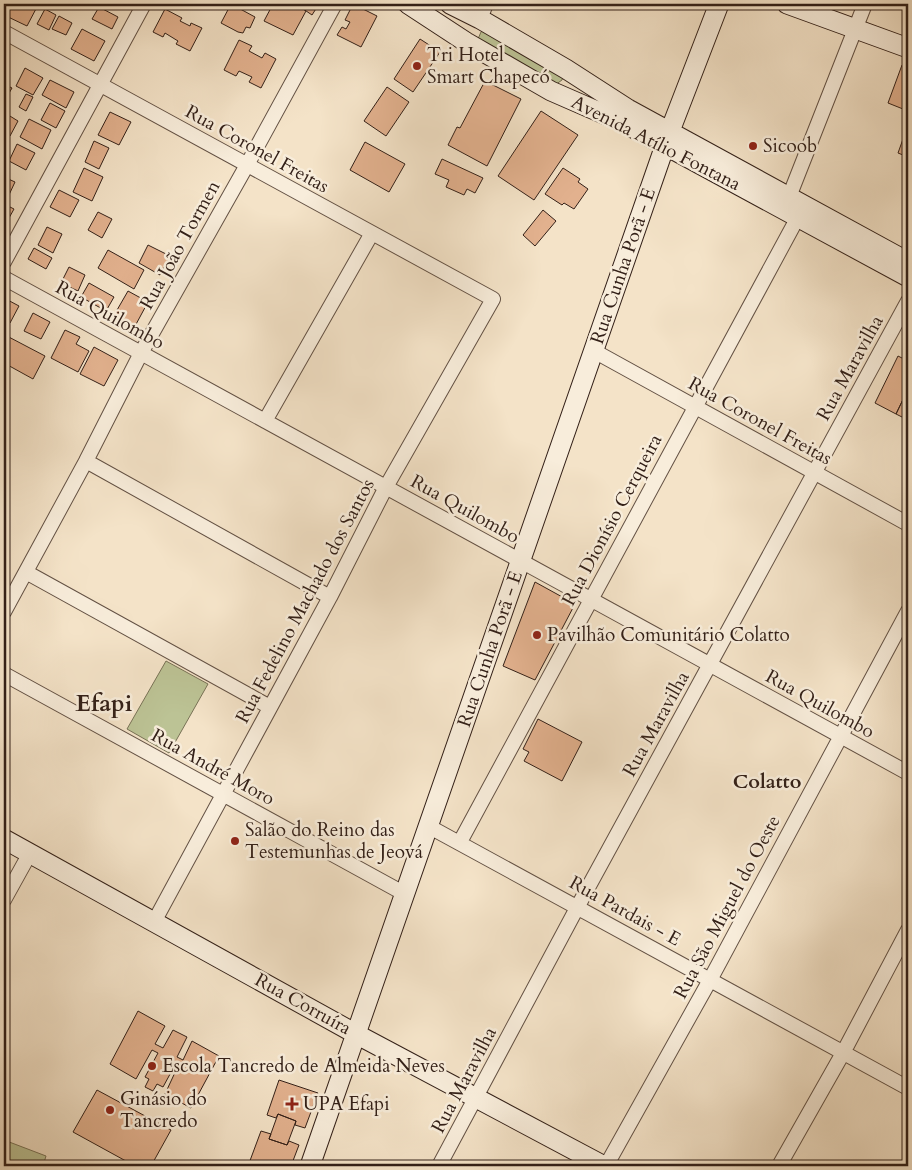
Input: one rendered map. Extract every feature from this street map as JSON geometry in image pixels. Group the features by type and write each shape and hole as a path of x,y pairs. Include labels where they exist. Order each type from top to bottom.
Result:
{"street":[{"path":"4,262 144,4"},
{"name":"Rua João Tormen","path":"4,612 8,595 26,572 86,461 141,353 335,4"},
{"name":"Avenida Atílio Fontana","path":"408,4 466,42 551,92 622,122 668,138 789,196 908,262"},
{"name":"Avenida Atílio Fontana","path":"450,4 483,11 566,70 628,109 668,138 798,216 908,277"},
{"name":"Rua Cunha Porã - E","path":"310,1166 668,138 719,4"},
{"path":"787,4 908,48"},
{"path":"789,196 865,4"},
{"path":"466,42 468,28 483,11"},
{"name":"Rua Coronel Freitas","path":"4,32 493,299"},
{"path":"551,92 558,90 564,84 567,77 566,70"},
{"name":"Rua Dionísio Cerqueira","path":"460,842 798,216"},
{"path":"265,421 372,233"},
{"name":"Rua Quilombo","path":"4,278 908,773"},
{"name":"Rua Fedelino Machado dos Santos","path":"154,922 330,597 386,487 493,299"},
{"name":"Rua Maravilha","path":"439,1166 578,906 908,301"},
{"name":"Rua Coronel Freitas","path":"594,351 908,524"},
{"path":"86,461 330,597"},
{"path":"26,572 270,708"},
{"name":"Rua São Miguel do Oeste","path":"605,1166 710,980 908,611"},
{"name":"Rua André Moro","path":"4,674 405,894"},
{"name":"Rua Pardais - E","path":"428,826 578,906 908,1088"},
{"name":"Rua Corruíra","path":"4,839 356,1034 605,1166"},
{"path":"4,900 30,853"},
{"path":"779,1166 843,1053 908,930"}],"green space":[{"path":"484,29 563,77 562,80 555,85 478,39"},
{"path":"166,661 208,684 169,753 127,729"},
{"path":"4,1140 46,1156 43,1166 4,1166"}],"building":[{"path":"9,4 38,5 27,26 4,15"},
{"path":"231,4 255,17 250,28 246,27 243,33 221,23"},
{"path":"273,4 296,4 306,11 293,35 264,21"},
{"path":"296,4 319,4 312,15"},
{"path":"353,4 377,16 361,47 337,35 342,27 346,29 350,22 345,20"},
{"path":"99,7 118,17 112,29 92,19"},
{"path":"45,9 56,15 49,30 37,24"},
{"path":"165,9 182,18 180,21 190,26 191,23 202,28 190,51 176,44 178,41 165,33 163,37 153,32"},
{"path":"59,16 72,23 66,35 52,29"},
{"path":"82,29 105,41 94,61 71,49"},
{"name":"Tri Hotel Smart Chapecó","path":"420,39 440,52 413,92 394,79"},
{"path":"239,40 252,46 249,51 262,58 265,53 276,59 261,88 249,82 252,77 239,71 236,76 224,70"},
{"path":"902,65 908,68 908,111 888,103"},
{"path":"25,68 43,78 33,95 16,86"},
{"path":"50,80 74,92 66,108 42,95"},
{"path":"485,81 521,99 487,166 448,145 457,127 460,128"},
{"path":"4,84 12,88 5,100 4,99"},
{"path":"387,87 409,102 386,136 364,121"},
{"path":"26,94 33,97 26,111 19,107"},
{"path":"50,103 65,111 56,128 41,120"},
{"path":"541,111 578,135 534,200 498,176"},
{"path":"110,112 131,122 119,145 98,135"},
{"path":"5,113 18,121 10,136 4,132"},
{"path":"29,119 51,130 42,149 20,137"},
{"path":"908,125 908,157 898,153"},
{"path":"94,141 109,148 99,169 85,162"},
{"path":"365,142 405,164 389,192 350,170"},
{"path":"17,144 35,153 26,170 9,161"},
{"path":"442,159 483,178 475,193 467,189 464,195 446,187 449,180 435,174"},
{"path":"84,168 103,177 92,201 73,192"},
{"path":"563,168 580,179 578,182 588,189 574,209 564,203 562,205 545,194"},
{"path":"4,177 15,182 8,197 4,195"},
{"path":"59,190 79,200 70,217 50,207"},
{"path":"4,204 14,209 4,227"},
{"path":"543,210 556,221 535,246 523,235"},
{"path":"98,212 112,219 102,238 88,230"},
{"path":"47,227 62,234 53,253 38,245"},
{"path":"148,245 170,256 160,275 139,263"},
{"path":"34,248 52,258 46,269 28,259"},
{"path":"108,250 144,270 134,289 98,268"},
{"path":"69,267 85,275 78,291 61,283"},
{"path":"89,283 114,297 106,311 81,297"},
{"path":"128,291 148,302 134,328 113,317"},
{"path":"4,298 19,306 10,323 4,319"},
{"path":"33,313 50,322 41,339 24,331"},
{"path":"65,330 80,337 76,344 89,351 78,372 51,358"},
{"path":"5,335 45,356 33,379 4,363"},
{"path":"94,347 118,360 104,386 80,374"},
{"path":"898,356 908,361 908,389 896,414 875,403"},
{"path":"908,389 908,420 896,414"},
{"name":"Pavilhão Comunitário Colatto","path":"535,582 575,604 535,680 503,666"},
{"path":"538,719 582,742 562,781 524,761 529,752 523,749"},
{"path":"138,1011 165,1026 155,1044 163,1048 173,1030 187,1037 177,1057 183,1060 192,1041 219,1056 191,1108 165,1094 178,1066 175,1065 163,1087 157,1084 153,1091 145,1087 149,1079 145,1077 158,1053 152,1050 136,1079 110,1064"},
{"name":"UPA Efapi","path":"279,1080 318,1093 305,1128 295,1125 296,1121 278,1114 276,1118 267,1115"},
{"name":"Ginásio do Tancredo","path":"97,1090 171,1130 151,1166 135,1166 73,1132"},
{"path":"278,1114 296,1121 287,1145 269,1139"},
{"path":"261,1131 271,1134 269,1139 287,1145 289,1141 299,1145 291,1166 248,1166"}],"place":[{"name":"Tri Hotel Smart Chapecó","path":"417,66"},
{"name":"Sicoob","path":"753,146"},
{"name":"Pavilhão Comunitário Colatto","path":"537,635"},
{"name":"Salão do Reino das Testemunhas de Jeová","path":"235,841"},
{"name":"Escola Tancredo de Almeida Neves","path":"152,1066"},
{"name":"UPA Efapi","path":"292,1104"},
{"name":"Ginásio do Tancredo","path":"110,1110"}],"district":[{"name":"Efapi","path":"104,703"},
{"name":"Colatto","path":"767,781"}]}
